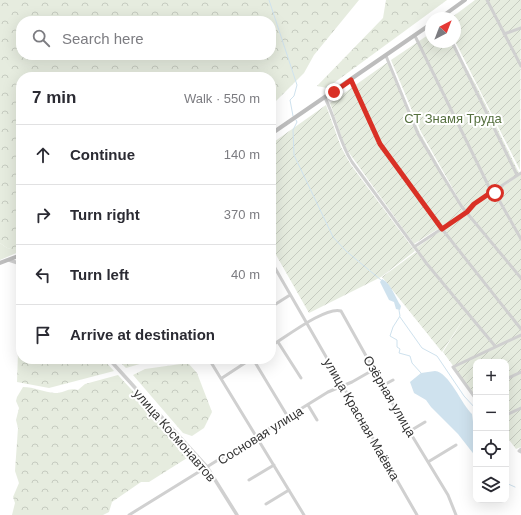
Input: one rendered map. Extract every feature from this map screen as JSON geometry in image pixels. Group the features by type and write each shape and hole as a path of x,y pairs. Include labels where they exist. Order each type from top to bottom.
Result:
{"main road":[{"path":"448,12 464,0"},
{"path":"276,131 425,28"},
{"path":"0,263 16,257"}],"street":[{"path":"487,0 521,66"},
{"path":"504,34 521,28"},
{"path":"415,36 493,191 521,238"},
{"path":"455,48 517,175"},
{"path":"386,56 418,134 441,173 467,212 521,278"},
{"path":"351,80 380,144 442,229 521,328"},
{"path":"324,98 329,106 345,152 414,248 495,346"},
{"path":"414,248 467,212 474,204 521,173"},
{"path":"9,260 16,262"},
{"name":"улица Красная Маёвка","path":"276,272 308,323 342,386 417,515"},
{"path":"276,304 290,295"},
{"name":"Озёрная улица","path":"308,323 332,310 341,311 382,386 448,495 456,515"},
{"path":"301,378 278,342 308,323"},
{"path":"473,391 453,367 521,335"},
{"name":"улица Космонавтов","path":"114,364 207,467 237,515"},
{"path":"213,364 304,515"},
{"path":"222,378 244,364"},
{"path":"255,364 288,417"},
{"name":"Сосновая улица","path":"129,515 308,405 373,370"},
{"path":"509,378 521,372"},
{"path":"382,386 393,380"},
{"path":"308,405 317,420"},
{"path":"509,414 521,408"},
{"path":"410,431 425,422"},
{"path":"428,462 456,444"},
{"path":"521,448 519,451 521,452"},
{"path":"249,480 274,465"},
{"path":"266,504 289,490"}],"green space":[{"path":"0,0 359,0 314,55 304,73 276,101 276,72 16,72 16,250 7,248 0,243"},
{"path":"386,0 447,0 431,12 425,12 425,16 327,88 317,86 383,18"},
{"path":"475,0 521,0 520,170 459,48 461,48 461,12 459,12"},
{"name":"СТ Знамя Труда","path":"425,37 425,48 455,48 477,87 519,173 466,212 421,132 391,60"},
{"path":"388,62 420,133 465,212 414,244 345,147 330,103"},
{"path":"326,105 341,147 351,165 415,251 381,277 309,313 276,255 276,140"},
{"path":"521,174 521,447 516,449 509,440 509,359 473,359 473,393 443,352 467,313 442,352 382,277 416,252 453,296 416,248"},
{"path":"0,243 7,248 16,250 16,253 0,260"},
{"path":"18,364 108,364 114,371 49,388 17,382"},
{"path":"122,364 140,364 126,368"},
{"path":"189,364 197,373 212,412 204,428 192,436 183,433 133,375 145,369"},
{"path":"118,375 165,426 180,452 184,451 188,454 187,458 149,482 141,482 112,502 109,512 103,515 12,515 15,503 13,497 19,483 15,471 18,428 16,420 19,408 16,401 23,387 58,393 72,389 78,390 85,384"}],"water":[{"path":"382,279 393,291 401,306 400,310 396,309 394,302 389,300 380,282"},
{"path":"435,371 445,377 472,414 473,453 458,434 426,400 414,393 410,382 421,373"}],"waterway":[{"path":"269,0 274,16"},
{"path":"276,21 297,85 294,96 290,100 293,116"},
{"path":"296,120 297,122 293,130 294,155 333,237 346,251 381,280"},
{"path":"399,310 400,316 393,327 390,336 397,340 397,347 400,349 399,353 410,356 412,363 421,373"},
{"path":"400,317 422,348 437,356 464,396 473,406"},
{"path":"509,484 515,487"}],"route":[{"path":"334,92 351,80 380,144 442,229 467,212 474,204 493,191 495,193"}]}
